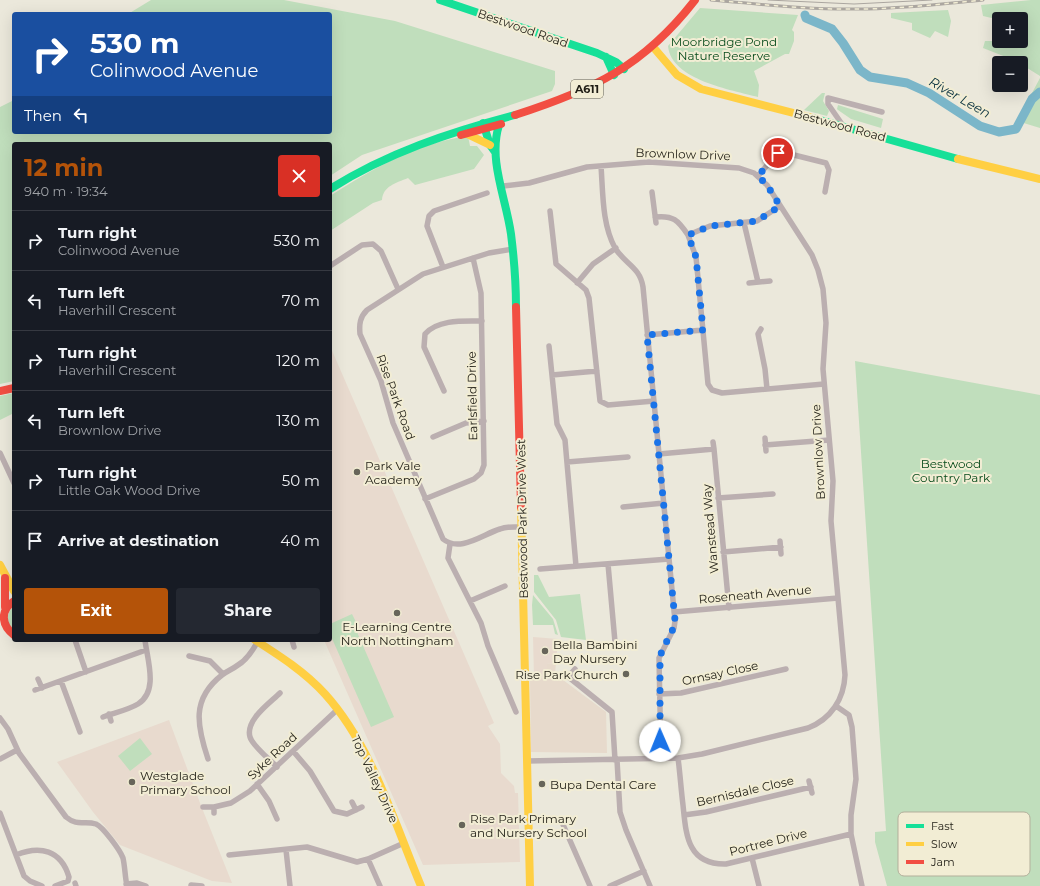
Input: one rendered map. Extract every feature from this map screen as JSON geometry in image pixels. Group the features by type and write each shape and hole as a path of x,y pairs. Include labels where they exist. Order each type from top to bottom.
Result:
{"street":[{"name":"Bestwood Road","path":"440,0 606,57 624,69"},
{"name":"A611","path":"332,188 369,166 409,149 452,135 506,122 513,115 575,94 614,75 654,48 684,17 695,0"},
{"name":"Bestwood Road","path":"654,48 677,75 701,89 803,115 844,128 947,156 1040,179"},
{"path":"606,57 614,75"},
{"path":"844,128 828,104 828,98 879,113"},
{"path":"467,134 492,142 490,125"},
{"name":"A611","path":"452,135 467,134 490,125"},
{"name":"Bestwood Park Drive West","path":"490,125 492,142 503,186 513,249 516,287 530,886"},
{"path":"758,176 776,155 785,152 826,163 829,170 826,188 820,184"},
{"name":"Brownlow Drive","path":"503,186 529,183 584,168 650,162 734,167 750,171 758,176 767,185 812,255 821,277 826,323 823,359 824,384 833,481 831,521 845,675 843,691 836,706 822,721 808,728 702,754 678,758 527,761"},
{"path":"600,166 607,229 616,248 642,278 674,612 674,628 662,650 660,658 661,758"},
{"path":"652,192 655,220 666,216 675,219 688,235 696,257 708,384 712,390 722,394 824,384"},
{"path":"443,267 427,226 429,216 434,212 486,193"},
{"path":"688,235 710,226 744,223 765,217 780,206"},
{"path":"550,211 555,262 586,290 589,298 600,399 604,404 654,401"},
{"path":"744,223 758,282"},
{"path":"332,265 362,245 373,244 381,251 398,289"},
{"path":"577,283 593,264 616,248"},
{"name":"Rise Park Road","path":"450,544 441,536 393,423 381,381 360,334 359,327 361,317 367,310 418,276 489,252 513,249"},
{"name":"Earlsfield Drive","path":"425,499 474,479 481,473 484,465 482,321 480,286 473,258"},
{"path":"749,283 770,281"},
{"path":"444,391 424,347 425,334 433,328 446,324 482,321"},
{"path":"761,329 758,334 765,369 767,389"},
{"path":"647,335 703,330"},
{"path":"549,346 557,424 565,438 576,566"},
{"path":"552,375 597,371"},
{"path":"0,391 12,388"},
{"path":"432,437 466,423 484,421"},
{"path":"765,438 766,451"},
{"path":"765,445 829,440"},
{"name":"Wanstead Way","path":"713,442 729,608"},
{"path":"659,454 714,449"},
{"path":"2,452 12,478"},
{"path":"567,462 624,459"},
{"path":"718,498 773,494"},
{"path":"623,507 664,504"},
{"path":"516,712 512,696 488,646 481,622 448,558 450,544 464,543 504,527 522,527"},
{"path":"723,552 780,544 781,554"},
{"path":"540,569 547,566 576,566 669,559"},
{"path":"608,564 611,636 615,642"},
{"path":"0,565 12,588"},
{"path":"5,577 5,607 1,616 3,629 12,634"},
{"path":"470,601 505,586"},
{"name":"Roseneath Avenue","path":"674,612 838,598"},
{"path":"5,607 12,602"},
{"path":"77,642 86,672"},
{"path":"103,716 110,718 138,704 148,693 150,680 144,642"},
{"path":"205,756 199,730 198,714 205,694 214,682 223,674 243,661 255,642"},
{"name":"Top Valley Drive","path":"258,642 296,667 324,693 338,709 364,751 421,886"},
{"path":"291,642 294,647"},
{"path":"35,690 146,650"},
{"path":"190,656 196,660 215,664 223,674"},
{"path":"568,677 575,669"},
{"name":"Ornsay Close","path":"660,694 681,693 786,670"},
{"path":"562,674 568,677 612,712 620,812 626,830 650,886"},
{"path":"38,679 42,688"},
{"path":"61,681 80,728"},
{"path":"277,767 252,742 249,731 252,721 277,700 280,693"},
{"path":"836,706 849,715 852,727 856,779 851,815 851,834 862,886"},
{"name":"Syke Road","path":"203,807 214,810 240,798 277,767 338,709"},
{"path":"0,718 8,729 17,750 66,817 75,823 95,824 104,831 123,858 126,885 137,883 146,886"},
{"path":"0,759 17,750"},
{"path":"294,751 310,771 334,811 346,814 362,807"},
{"name":"Portree Drive","path":"678,758 684,815 689,844 702,858 719,864 752,858 851,834"},
{"path":"258,784 277,812 277,819"},
{"name":"Bernisdale Close","path":"684,815 706,812 811,787"},
{"path":"352,802 356,810"},
{"path":"0,813 24,876 30,881 42,886"},
{"path":"561,820 590,886"},
{"path":"229,855 312,848 351,862 368,860 404,843"},
{"path":"16,855 27,850 42,850 50,852 63,863 69,877 68,881 55,886"},
{"path":"286,850 290,886"},
{"path":"752,858 759,886"},
{"path":"368,860 380,886"},
{"path":"610,886 644,872"},
{"path":"289,879 296,878"},
{"path":"191,885 202,886"}],"shaded area":[{"name":"Park Vale Academy","path":"332,351 494,723 488,726 500,744 501,773 514,786 515,793 518,793 520,862 423,865 325,642 332,642"},
{"name":"Bella Bambini Day Nursery","path":"533,637 558,639 556,663 547,664 547,677 534,677"},
{"path":"556,663 555,674 606,712 607,753 531,752 530,678 547,677 546,664"},
{"name":"Westglade Primary School","path":"169,720 232,883 212,881 120,845 93,812 57,762"}],"green space":[{"path":"151,0 284,0 395,21 555,71 555,84 552,91 362,155 332,175 332,142 12,142 12,381 0,384 0,107 12,101 12,134 332,134 332,12 131,12"},
{"path":"1040,0 1040,76 1028,68 1028,56 1003,56 983,48 985,41 992,41 992,48 1028,48 1028,12 992,12 992,18 983,16 981,5"},
{"name":"Moorbridge Pond Nature Reserve","path":"700,8 798,15 792,30 794,32 794,41 789,54 785,54 754,71 759,85 758,97 704,82 680,67 672,58 668,46"},
{"path":"948,10 951,21 948,37 935,31 930,38 912,30 912,23 891,18 891,13"},
{"path":"1040,78 1040,128 1017,121"},
{"path":"822,93 825,93 823,101 829,111 827,116 804,110"},
{"path":"838,105 883,119 881,128 851,119 837,109"},
{"path":"468,136 470,146 477,146 484,155 474,169 415,185 408,178 388,188 383,195 382,200 373,203 332,230 332,195 362,176 396,158 449,139"},
{"name":"Bestwood Country Park","path":"855,361 1040,395 1040,886 887,886 875,842 875,832 886,831"},
{"path":"12,393 12,414 0,420 0,396"},
{"path":"534,575 538,575 549,597 580,594 586,640 561,637 556,620 534,592"},
{"path":"533,595 553,619 558,635 555,634 553,625 533,625"},
{"path":"12,608 12,628 8,621 8,615"},
{"path":"352,614 360,630 357,632 394,717 371,727 332,639 332,623"},
{"path":"140,738 152,754 130,771 118,756"}],"waterway":[{"name":"River Leen","path":"805,15 806,18 832,29 860,70 870,77 907,83 929,93 980,126 999,132 1016,129 1032,99 1040,92"}],"tram line":[{"path":"768,0 854,4 932,0"}],"railway":[{"path":"711,0 821,9 874,9 983,0"}],"traffic: fast":[{"path":"440,0 597,53 616,62 624,69"},
{"path":"606,57 614,75"},
{"path":"332,188 396,154 443,136 515,115"},
{"path":"813,118 958,159"},
{"path":"483,123 490,145 495,152"},
{"path":"499,125 496,138 497,165 511,234 515,270 516,307"}],"traffic: slow":[{"path":"654,48 677,75 701,89 813,118"},
{"path":"467,134 490,145"},
{"path":"958,159 1040,179"},
{"path":"521,507 530,886"},
{"path":"0,565 12,587"},
{"path":"258,642 301,671 325,694 342,715 369,761 421,886"}],"traffic: jam":[{"path":"515,115 569,96 615,73 636,59 656,42 676,23 695,0"},
{"path":"461,135 501,124"},
{"path":"516,307 521,507"},
{"path":"0,391 12,388"},
{"path":"5,578 5,607"},
{"path":"12,603 4,613 5,622 12,633"}],"place":[{"name":"Park Vale Academy","path":"357,472"},
{"name":"E-Learning Centre North Nottingham","path":"397,613"},
{"name":"Bella Bambini Day Nursery","path":"545,651"},
{"name":"Rise Park Church","path":"626,674"},
{"name":"Westglade Primary School","path":"132,782"},
{"name":"Bupa Dental Care","path":"542,784"},
{"name":"Rise Park Primary and Nursery School","path":"462,825"}],"route":[{"path":"660,741 660,658 662,650 674,628 675,620 647,335 703,330 696,257 688,235 710,226 757,221 780,206 763,179 758,176 778,153"}]}
